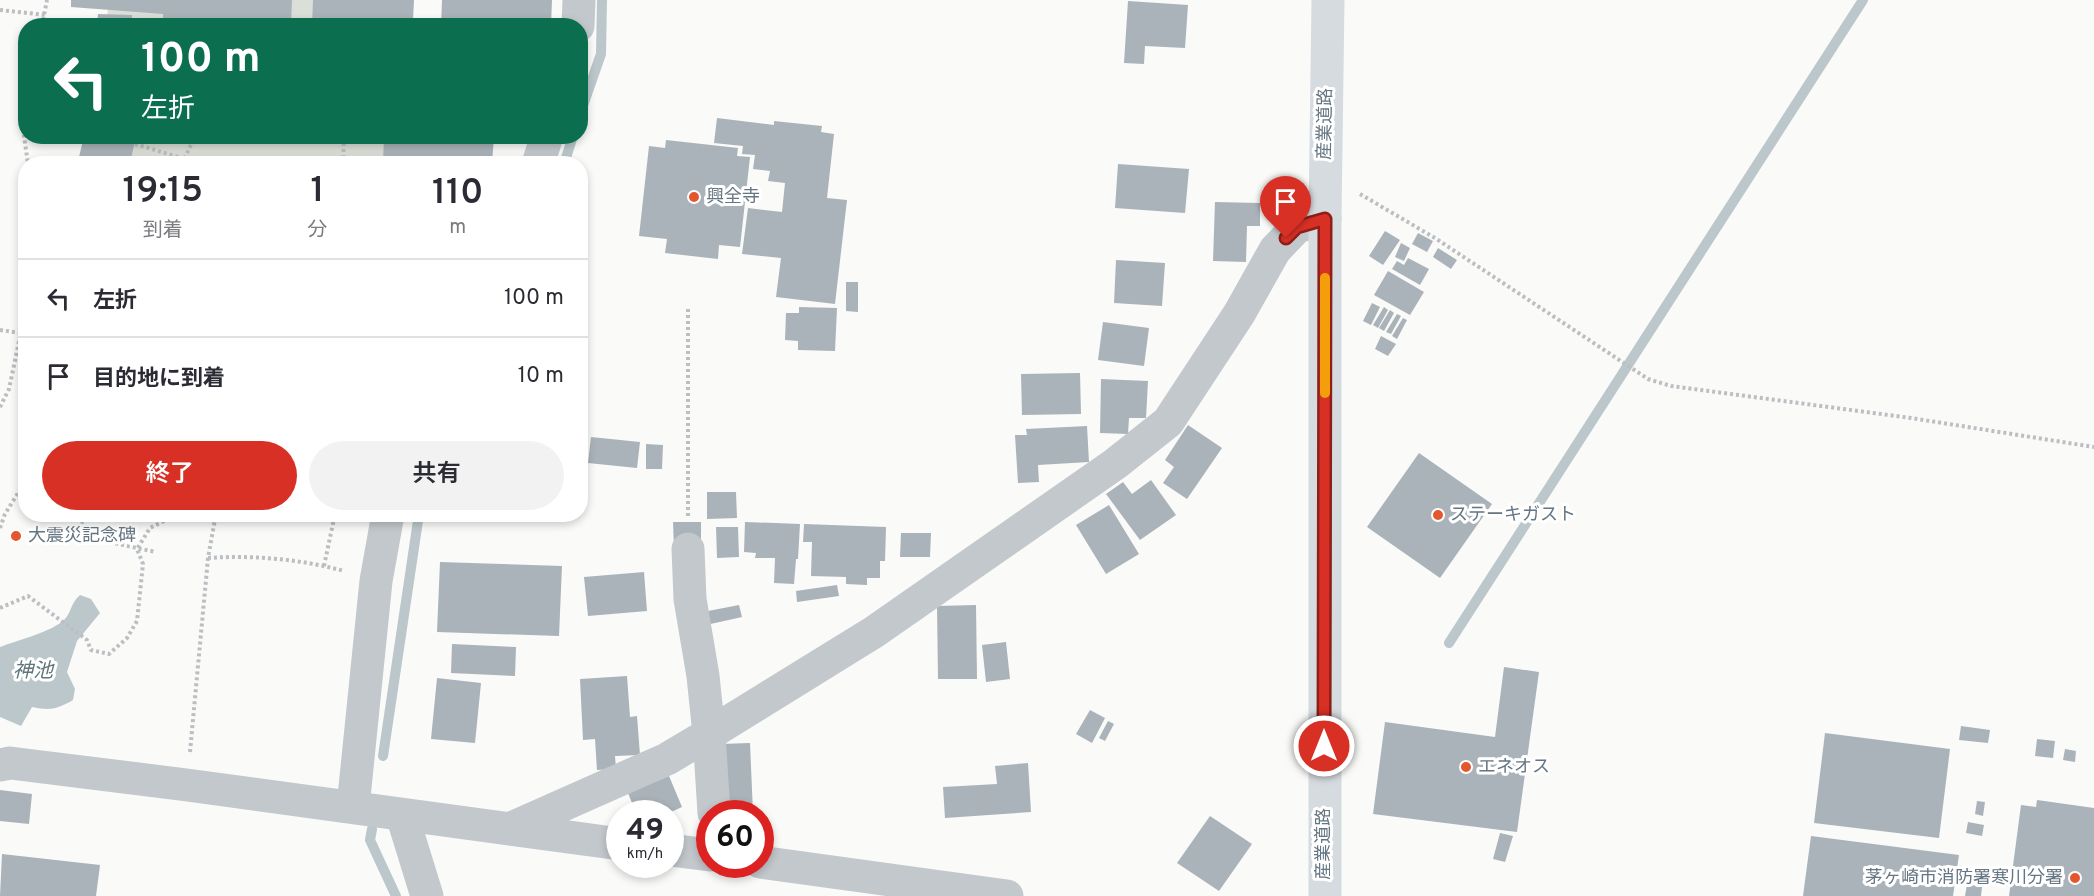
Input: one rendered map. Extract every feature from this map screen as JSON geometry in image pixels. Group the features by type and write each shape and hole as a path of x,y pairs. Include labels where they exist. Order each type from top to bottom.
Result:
{"main road":[{"name":"産業道路","path":"1325,896 1325,219 1328,0"}],"street":[{"path":"578,18 579,0"},
{"path":"510,829 667,759 709,734 874,632 1115,464 1168,422 1239,314 1275,249 1297,227 1325,219"},
{"path":"353,807 376,581 387,522"},
{"path":"688,535 690,599 703,676 713,800"},
{"path":"0,765 10,763 187,785 606,842"},
{"path":"402,815 427,896"},
{"path":"774,864 1007,896"}],"path":[{"path":"45,18 47,0"},
{"path":"0,10 46,15"},
{"path":"135,144 170,156"},
{"path":"1326,175 1435,238 1648,379 1671,386 1911,418 2094,447"},
{"path":"688,309 688,535"},
{"path":"0,330 18,333"},
{"path":"0,407 9,389 18,347"},
{"path":"0,528 5,514 18,493"},
{"path":"80,522 99,540 156,552"},
{"path":"137,549 150,528 162,522"},
{"path":"187,785 208,558 215,522"},
{"path":"324,566 333,522"},
{"path":"0,608 28,596 87,640 90,650 109,654 127,638 137,621 143,564 137,549"},
{"path":"208,558 243,556 324,566 376,581"}],"shaded area":[{"path":"109,0 340,0 366,18 107,18"},
{"path":"92,144 438,144 440,156 91,156"}],"water":[{"name":"神池","path":"80,595 91,599 100,613 77,641 67,672 75,689 73,700 53,708 32,707 21,726 0,717 0,647 59,624 65,619 74,601"}],"building":[{"path":"71,0 292,0 291,18 163,18 163,14 71,7"},
{"path":"313,0 414,0 413,18 312,18"},
{"path":"442,0 552,0 551,18 441,18"},
{"path":"1128,1 1188,5 1185,48 1145,46 1144,64 1124,63"},
{"path":"98,14 132,15 132,18 98,18"},
{"path":"717,118 774,125 774,121 822,126 821,132 834,134 827,198 847,200 835,304 776,297 781,258 742,254 748,208 782,212 785,183 768,181 770,171 753,169 755,155 742,154 743,146 714,143"},
{"name":"興全寺","path":"666,140 738,148 737,156 750,157 740,247 719,245 718,259 665,253 667,239 639,236 649,146 665,148"},
{"path":"82,144 134,144 132,156 79,156"},
{"path":"384,144 493,144 493,156 383,156"},
{"path":"1118,164 1189,169 1185,213 1115,208"},
{"path":"1215,202 1260,203 1260,226 1247,226 1246,262 1213,261"},
{"path":"1385,231 1400,240 1383,265 1369,256"},
{"path":"1418,233 1433,241 1427,252 1412,244"},
{"path":"1401,243 1410,248 1404,261 1395,257"},
{"path":"1438,248 1457,260 1451,269 1433,257"},
{"path":"1408,258 1429,269 1420,285 1392,269 1397,261 1404,265"},
{"path":"1116,260 1165,263 1162,306 1114,303"},
{"path":"1388,271 1424,292 1410,315 1374,295"},
{"path":"846,282 858,282 858,312 846,311"},
{"path":"1372,303 1380,307 1371,325 1363,321"},
{"path":"799,307 837,308 835,351 798,350 798,341 785,340 786,313 799,313"},
{"path":"1384,307 1388,310 1378,328 1373,325"},
{"path":"1390,310 1394,313 1384,331 1379,328"},
{"path":"1397,314 1401,316 1391,334 1386,332"},
{"path":"1403,318 1407,320 1397,339 1392,336"},
{"path":"1103,322 1149,328 1144,366 1098,360"},
{"path":"1381,336 1396,344 1388,356 1375,349"},
{"path":"1080,373 1081,414 1022,415 1021,374"},
{"path":"1101,379 1148,381 1146,418 1129,418 1128,434 1100,433"},
{"path":"1188,425 1222,448 1187,499 1163,483 1174,467 1165,460"},
{"path":"1087,426 1089,462 1038,465 1039,482 1018,483 1015,435 1027,435 1026,429"},
{"path":"591,437 640,442 637,468 588,463"},
{"path":"646,444 663,445 662,469 646,469"},
{"path":"1419,453 1492,504 1440,578 1367,527"},
{"path":"1151,480 1176,515 1140,540 1106,494 1123,482 1132,494"},
{"path":"707,492 736,492 737,518 707,519"},
{"path":"1109,505 1139,554 1106,574 1076,525"},
{"path":"673,522 701,522 701,548 674,549"},
{"path":"745,522 800,524 794,584 774,583 775,558 755,558 756,553 744,552"},
{"path":"804,524 886,527 885,561 880,561 880,578 867,578 867,585 846,584 846,577 811,576 812,542 803,542"},
{"path":"716,527 738,527 739,557 717,558"},
{"path":"901,533 931,533 930,557 900,557"},
{"path":"440,562 562,566 559,636 437,632"},
{"path":"644,572 647,611 588,616 584,577"},
{"path":"837,585 839,596 797,602 796,591"},
{"path":"739,605 742,617 706,625 703,612"},
{"path":"976,605 977,679 938,679 937,606"},
{"path":"1006,642 1010,679 986,682 982,645"},
{"path":"452,644 516,647 515,676 451,673"},
{"path":"1504,667 1539,672 1517,832 1373,814 1385,722 1495,737"},
{"path":"627,676 630,717 637,716 640,755 615,756 616,769 597,770 595,739 583,740 580,679"},
{"path":"437,678 481,683 475,743 431,739"},
{"path":"1090,710 1105,718 1092,743 1076,734"},
{"path":"1108,721 1114,724 1105,741 1099,738"},
{"path":"1961,726 1990,730 1988,743 1959,740"},
{"path":"1825,733 1950,749 1939,838 1814,823"},
{"path":"2037,739 2055,741 2053,758 2035,756"},
{"path":"750,743 752,800 722,800 720,744"},
{"path":"2065,749 2076,751 2075,762 2063,760"},
{"path":"1028,763 1031,812 945,818 943,787 997,784 995,766"},
{"path":"669,776 679,800 631,800 628,793"},
{"path":"0,790 32,794 29,824 0,821"},
{"path":"2037,800 2094,808 2094,896 2009,896 2021,805 2036,807"},
{"path":"1977,801 1985,802 1983,816 1975,814"},
{"path":"1210,816 1252,844 1219,891 1177,863"},
{"path":"1968,822 1984,825 1982,836 1966,833"},
{"path":"1500,833 1513,836 1505,862 1493,859"},
{"path":"1811,836 1959,855 1953,896 1803,896"},
{"path":"2,854 100,865 96,896 0,896"},
{"path":"1967,884 1982,887 1981,896 1965,896"}],"waterway":[{"path":"588,91 601,54 602,0"},
{"path":"1449,643 1863,0"},
{"path":"567,156 570,144"},
{"path":"383,756 418,522"},
{"path":"372,829 370,840 396,896"}],"slow traffic":[{"path":"1325,278 1325,393"}],"place":[{"name":"興全寺","path":"694,197"},
{"name":"ステーキガスト","path":"1438,515"},
{"name":"大震災記念碑","path":"16,536"},
{"name":"エネオス","path":"1466,767"},
{"name":"茅ヶ崎市消防署寒川分署","path":"2075,878"}],"route":[{"path":"1286,238 1297,227 1325,219 1324,746"}]}
